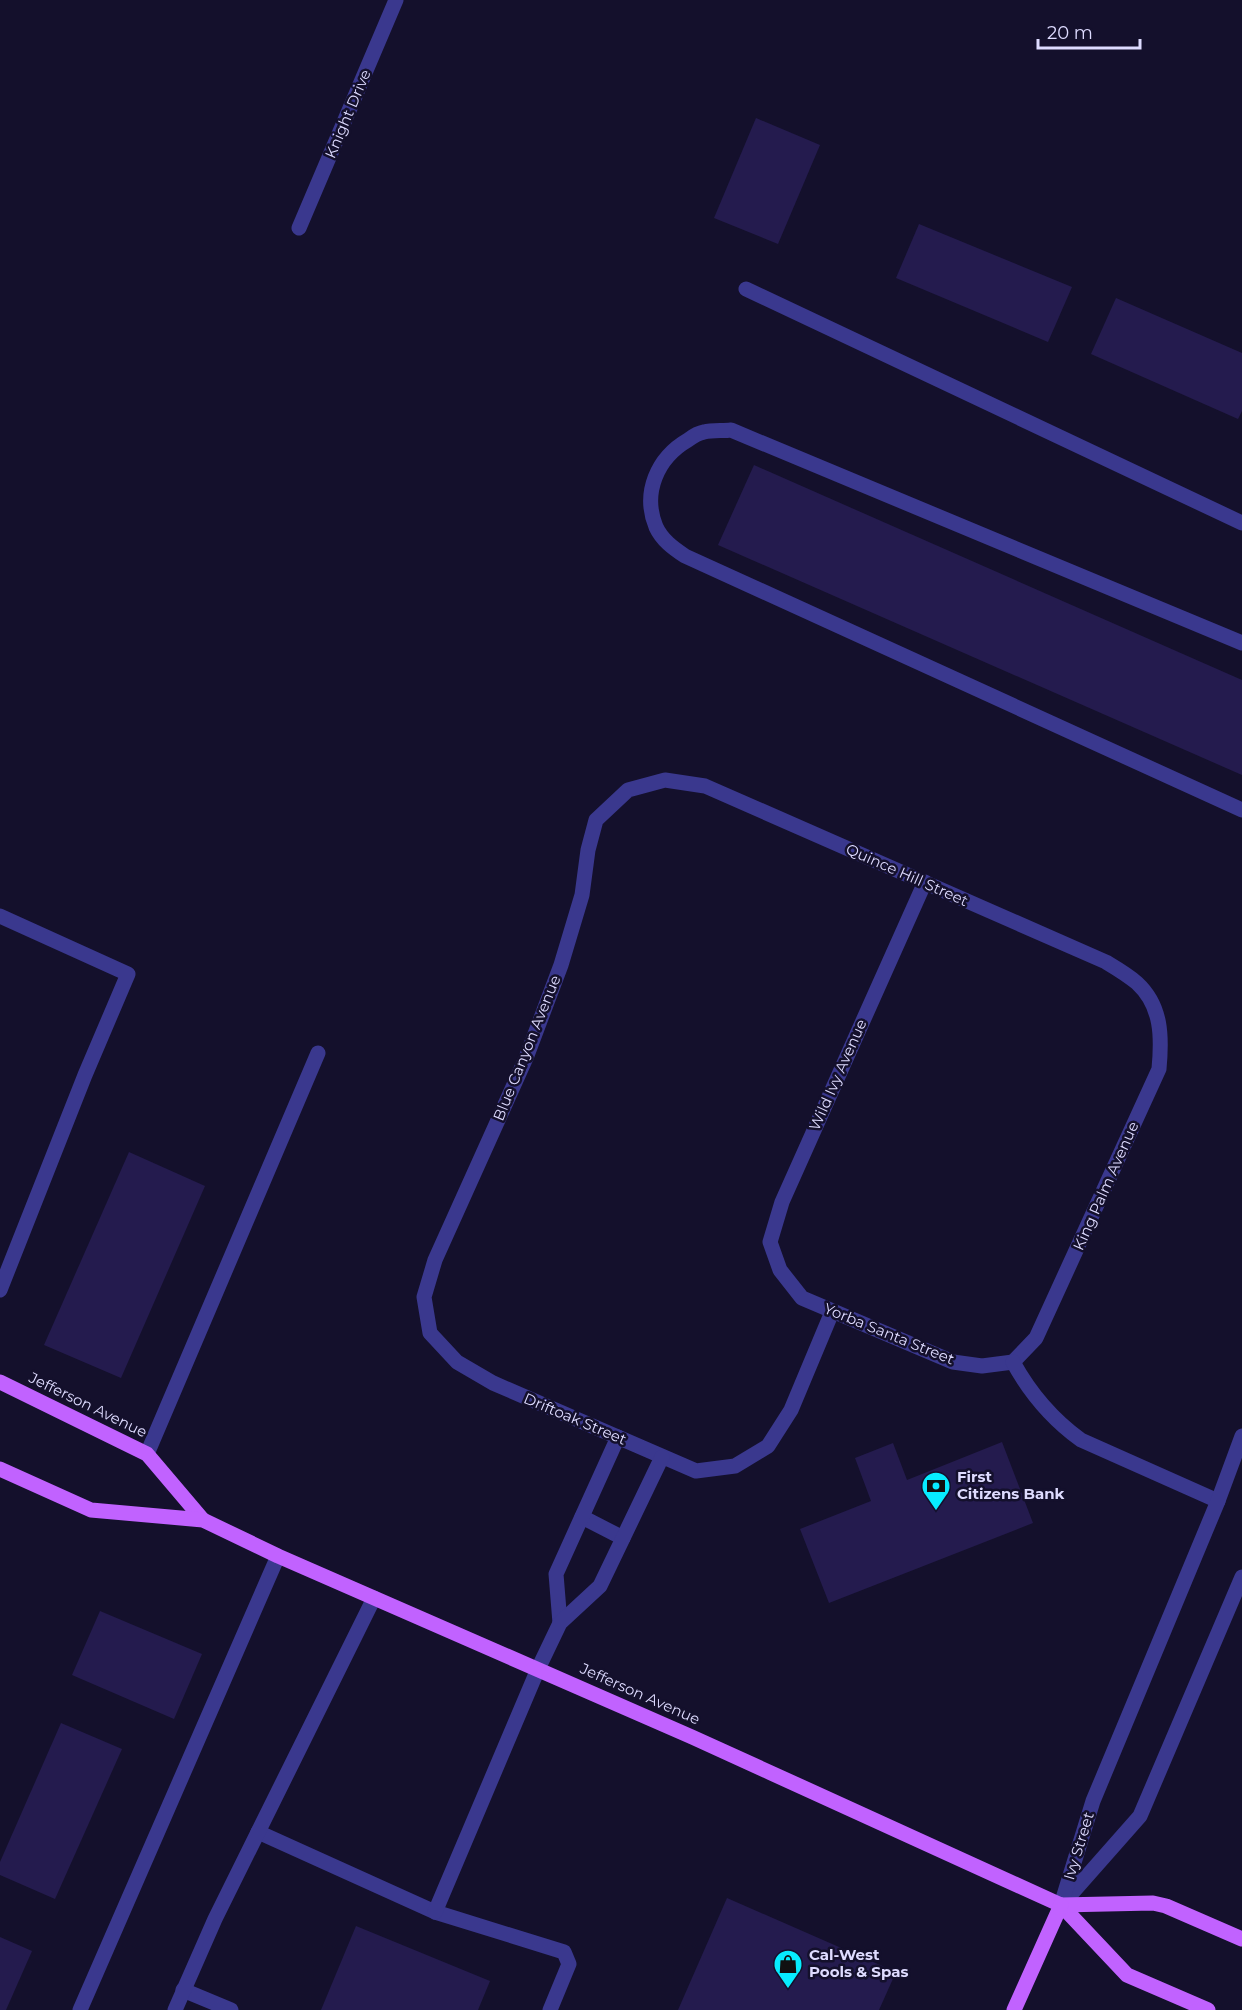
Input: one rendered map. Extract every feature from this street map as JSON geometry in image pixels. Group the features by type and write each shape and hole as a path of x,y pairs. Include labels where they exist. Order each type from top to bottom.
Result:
{"main road":[{"name":"Jefferson Avenue","path":"0,1382 147,1454 203,1520"},
{"name":"Jefferson Avenue","path":"0,1469 91,1510 203,1520 278,1556 538,1669 1061,1905 1127,1976 1208,2010"},
{"name":"Jefferson Avenue","path":"1061,1905 1153,1903 1166,1906 1242,1939"},
{"path":"1014,2010 1061,1905"}],"street":[{"name":"Knight Drive","path":"299,228 396,0"},
{"path":"746,289 1242,523"},
{"path":"1242,643 731,430 702,432 676,447 664,459 652,484 650,504 656,527 666,542 684,556 1242,810"},
{"name":"Quince Hill Street","path":"650,784 665,780 705,786 1106,962 1138,983 1150,1000"},
{"name":"Blue Canyon Avenue","path":"430,1332 424,1297 435,1260 526,1058 561,965 582,895 588,850 596,820 628,790 650,784"},
{"name":"Wild Ivy Avenue","path":"780,1270 770,1242 782,1202 925,882"},
{"path":"0,916 128,974 85,1075 0,1290"},
{"name":"King Palm Avenue","path":"1013,1362 1036,1338 1159,1069 1162,1039 1156,1008 1150,1000"},
{"path":"147,1454 318,1053"},
{"name":"Yorba Santa Street","path":"780,1270 802,1298 953,1362 982,1366 1013,1362"},
{"name":"Driftoak Street","path":"430,1332 457,1362 493,1383 696,1471 735,1466 768,1446 791,1410 832,1312"},
{"path":"1013,1362 1040,1402 1081,1440 1218,1501"},
{"name":"Ivy Street","path":"1061,1905 1093,1801 1218,1501 1242,1436"},
{"path":"560,1623 556,1574 618,1437"},
{"path":"435,1912 538,1669 560,1623 600,1586 662,1457"},
{"path":"582,1516 623,1538"},
{"path":"80,2010 278,1556"},
{"name":"Ivy Street","path":"1061,1905 1140,1816 1242,1577"},
{"path":"175,2010 200,1950 374,1598"},
{"path":"258,1832 435,1912 564,1952 569,1964 550,2010"},
{"path":"183,1990 231,2010"}],"building":[{"path":"756,118 820,145 778,244 714,218"},
{"path":"919,224 1072,287 1048,342 896,278"},
{"path":"1116,298 1242,353 1242,411 1238,419 1091,354"},
{"path":"754,465 1242,680 1242,775 718,545"},
{"path":"129,1152 205,1186 121,1378 44,1345"},
{"name":"First Citizens Bank","path":"1002,1442 1033,1523 829,1603 800,1529 871,1501 855,1458 893,1443 907,1480"},
{"path":"100,1611 202,1654 174,1719 72,1675"},
{"path":"61,1723 122,1749 55,1899 0,1875 0,1862"},
{"path":"727,1898 896,1972 879,2010 678,2010"},
{"path":"356,1926 490,1981 478,2010 321,2010"},
{"path":"0,1937 32,1951 6,2010 0,2010"}],"place":[{"name":"First Citizens Bank","path":"936,1512"},
{"name":"Cal-West Pools & Spas","path":"788,1990"}]}
